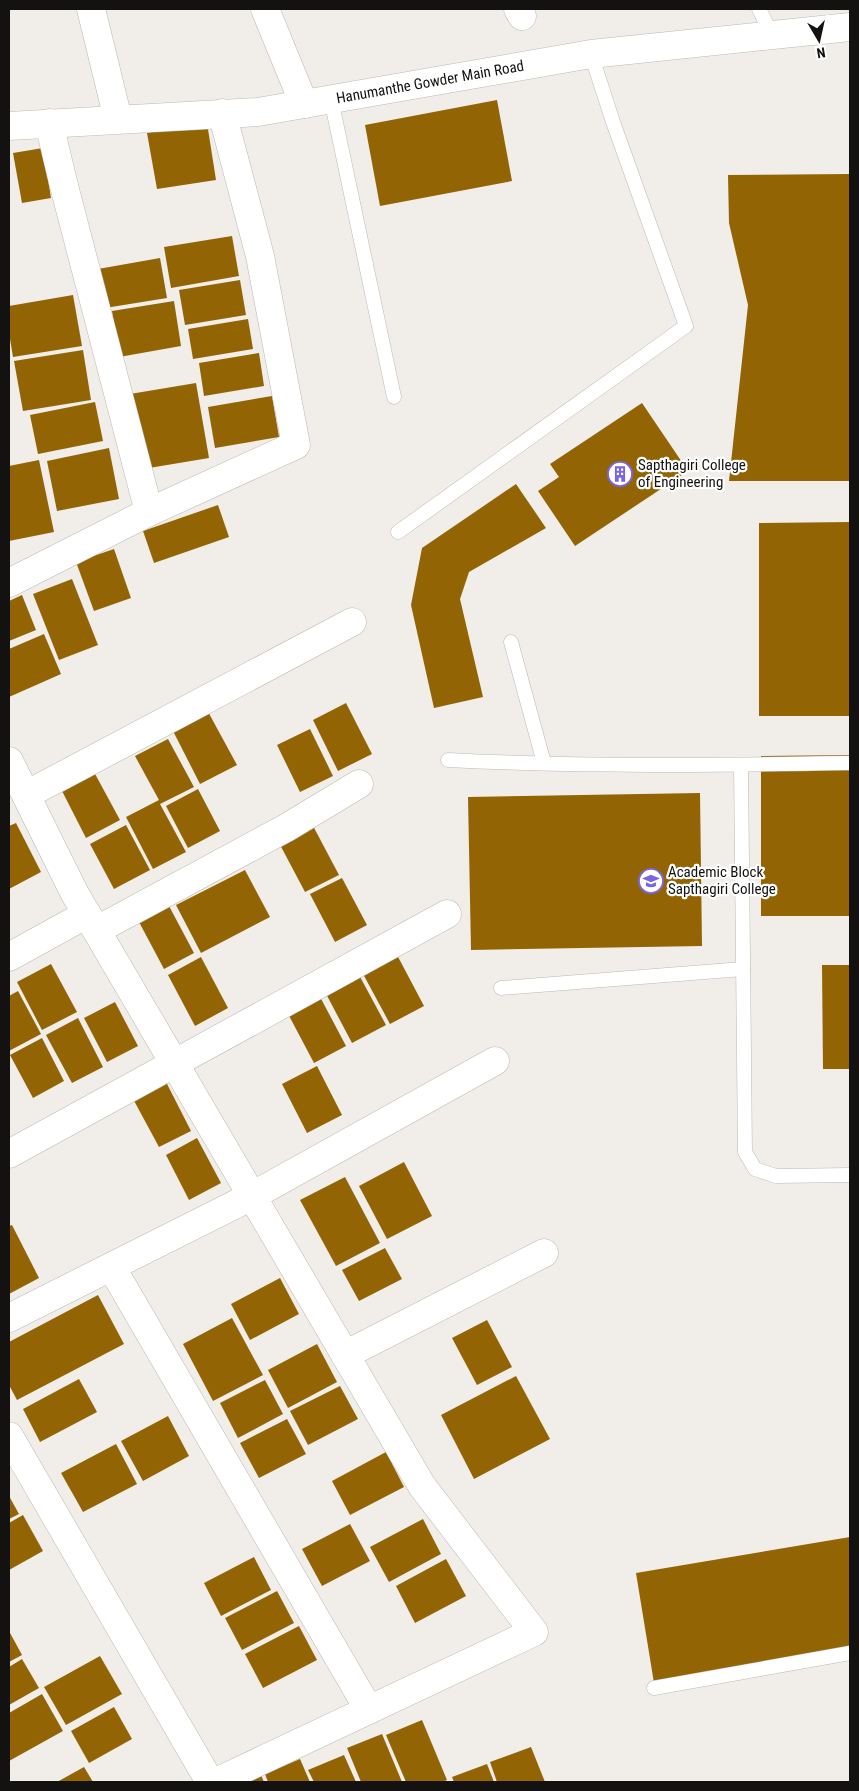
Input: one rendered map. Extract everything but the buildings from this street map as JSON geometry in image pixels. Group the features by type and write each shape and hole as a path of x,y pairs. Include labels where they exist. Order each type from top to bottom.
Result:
{"street":[{"path":"91,9 118,119"},
{"path":"265,9 304,104"},
{"name":"Hanumanthe Gowder Main Road","path":"9,126 49,122 258,112 591,54 850,27"},
{"path":"9,582 149,512 296,445 260,256 222,113"},
{"path":"49,122 149,512"},
{"path":"216,1782 534,1632 422,1486 75,894 14,776 352,622"},
{"path":"9,957 92,922 286,828 359,784"},
{"path":"9,1154 447,914"},
{"path":"9,1318 112,1268 252,1196 495,1061"},
{"path":"345,1355 544,1254"},
{"path":"112,1268 369,1710"},
{"path":"9,1436 210,1782"}],"lane":[{"path":"759,9 772,35"},
{"path":"398,532 686,326 591,54"},
{"path":"331,99 394,397"},
{"path":"511,642 544,763"},
{"path":"448,760 742,765 850,763"},
{"path":"742,765 745,1152 755,1169 776,1176 850,1175"},
{"path":"501,988 743,969"},
{"path":"654,1688 850,1653"}],"place":[{"name":"Sapthagiri College of Engineering","path":"620,474"},
{"name":"Academic Block Sapthagiri College","path":"651,881"}]}
